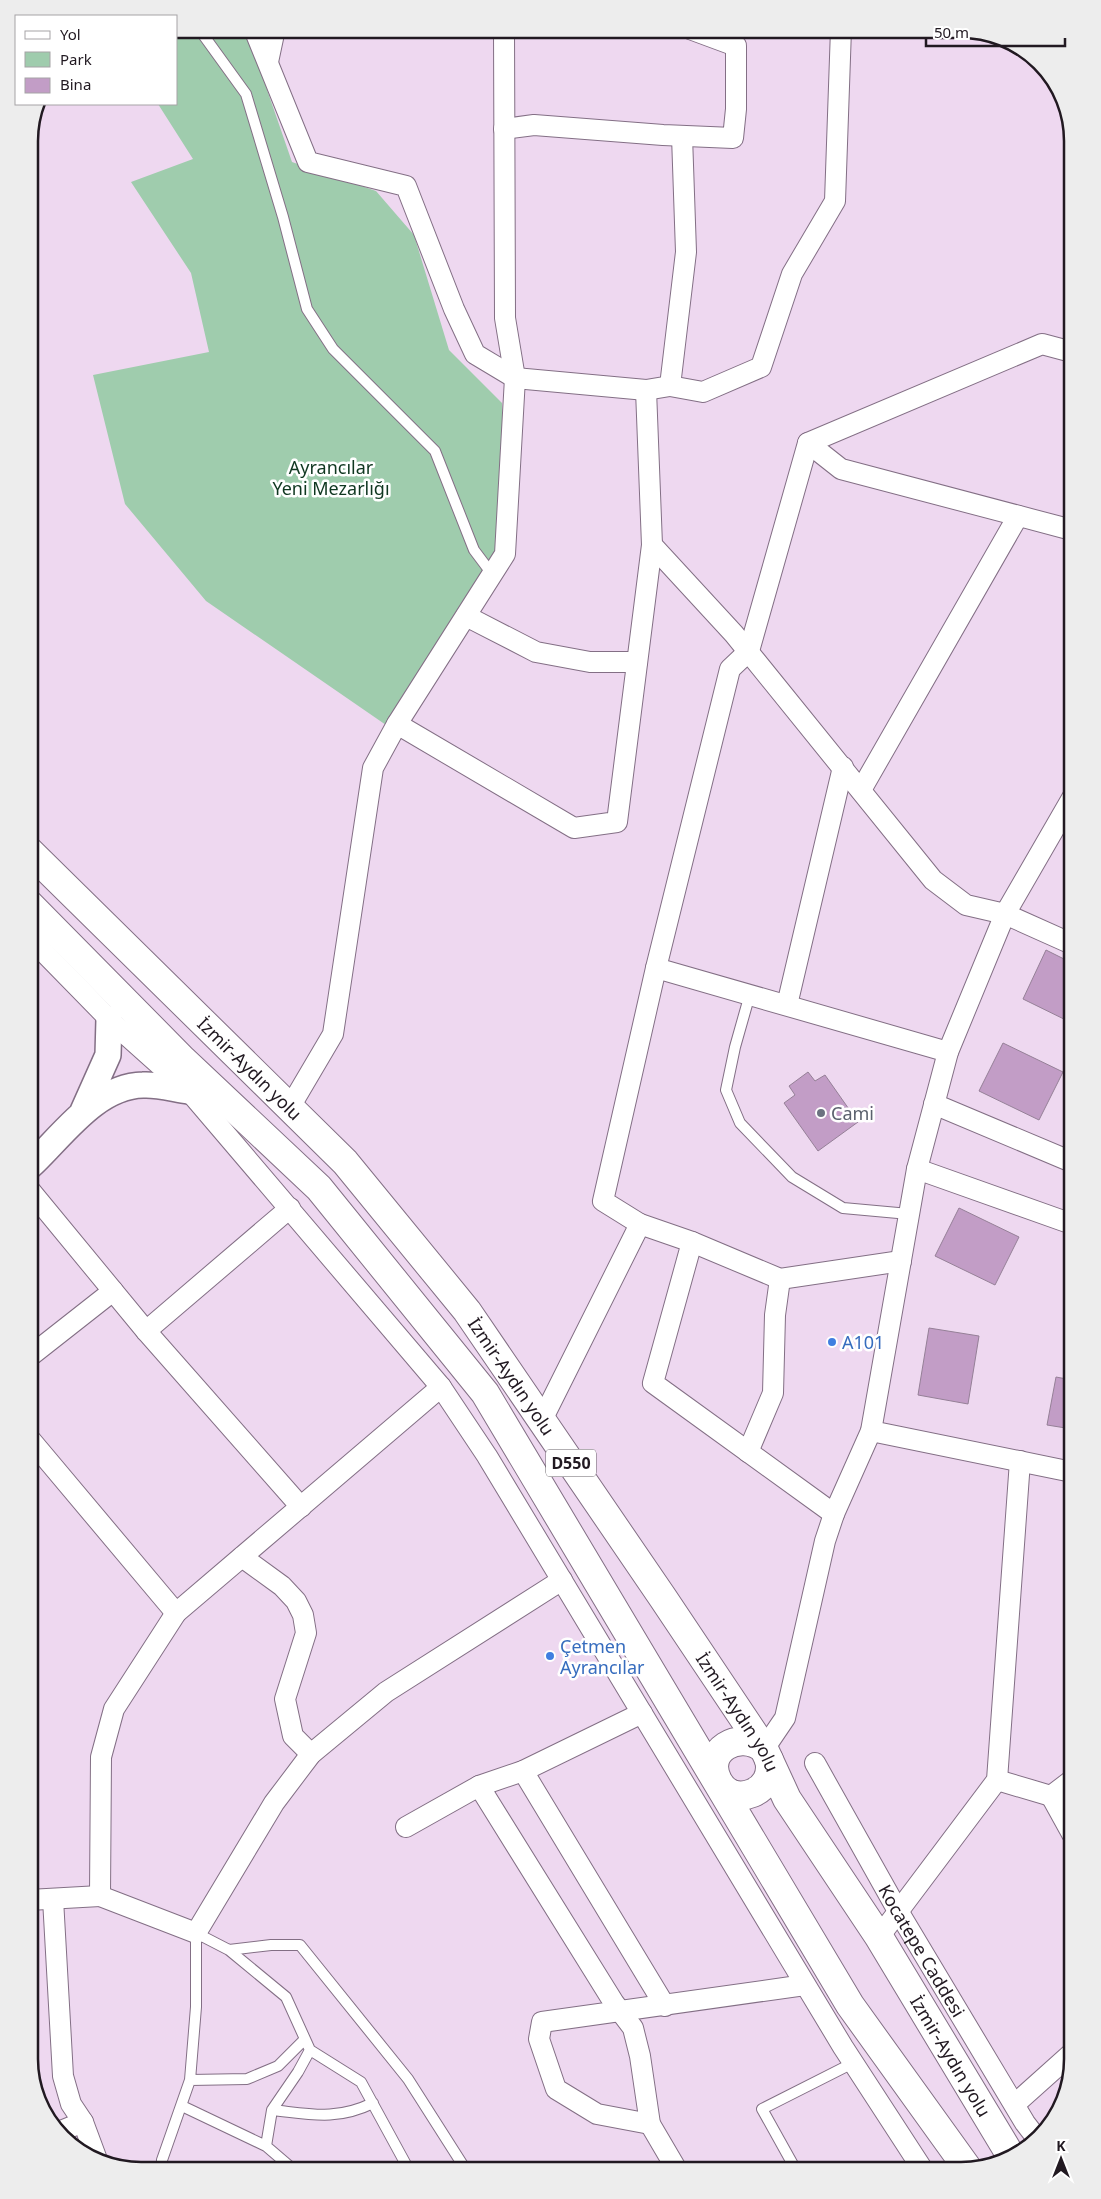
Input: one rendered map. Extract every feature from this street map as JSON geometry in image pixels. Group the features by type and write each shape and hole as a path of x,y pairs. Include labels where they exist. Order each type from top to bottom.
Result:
{"highway":[{"name":"İzmir-Aydın yolu","path":"38,860 345,1162 467,1311 767,1755 787,1799 879,1937 1008,2150"},
{"name":"İzmir-Aydın yolu","path":"38,913 183,1060 319,1188 485,1392 850,2005 963,2162"},
{"path":"183,1060 189,1090 230,1104"},
{"path":"739,1740 757,1744 767,1755 770,1775 766,1784 751,1795 732,1794 718,1782 715,1764 723,1748 739,1740"}],"street":[{"path":"258,38 286,112 308,162 406,186 454,309 475,354 515,378 646,390 670,386 703,392 761,367 792,274 835,201 841,38"},
{"path":"268,62 273,38"},
{"path":"290,1108 333,1034 373,768 397,724 505,554 515,378 505,318 504,38"},
{"path":"504,129 534,125 733,138 736,109 736,46 714,38"},
{"path":"670,386 686,252 682,136"},
{"path":"808,444 1042,344 1064,350"},
{"path":"397,724 574,828 617,822 652,545 646,390"},
{"path":"808,444 841,469 1064,528"},
{"path":"808,444 749,651 730,669 656,968 603,1201 640,1224 692,1242 780,1279 901,1261"},
{"path":"861,790 1018,516"},
{"path":"652,545 749,651 933,880 966,905 1005,914 1064,940"},
{"path":"466,616 536,652 590,662 637,662"},
{"path":"787,1005 843,767"},
{"path":"767,1755 785,1718 824,1541 871,1431 917,1169 948,1052 1005,914 1064,812"},
{"path":"38,946 109,1019 189,1090 441,1387 487,1456 805,1985 918,2162"},
{"path":"656,968 948,1052"},
{"path":"38,1161 83,1111 108,1055 109,1019"},
{"path":"83,1111 120,1090 142,1085 189,1090"},
{"path":"934,1104 1064,1159"},
{"path":"917,1169 1064,1221"},
{"path":"38,1184 113,1291 301,1506"},
{"path":"146,1331 290,1208"},
{"path":"542,1420 640,1224"},
{"path":"692,1242 653,1383 834,1514"},
{"path":"748,1452 773,1393 775,1316 780,1279"},
{"path":"38,1350 113,1291"},
{"path":"100,1896 101,1757 114,1709 176,1613 441,1387"},
{"path":"871,1431 1064,1470"},
{"path":"38,1449 176,1613"},
{"path":"879,1937 996,1780 1020,1461"},
{"path":"242,1557 282,1586 296,1601 303,1615 306,1632 285,1699 293,1736 311,1754"},
{"path":"38,1900 100,1896 196,1933 274,1803 311,1754 386,1692 562,1580"},
{"path":"406,1827 479,1786 523,1771 642,1713"},
{"name":"Kocatepe Caddesi","path":"815,1763 898,1911 1025,2123 1032,2132"},
{"path":"523,1771 665,2006"},
{"path":"996,1780 1051,1796 1064,1820"},
{"path":"479,1786 621,2012 633,2028 640,2056 650,2124 672,2162"},
{"path":"1051,1796 1064,1786"},
{"path":"53,1899 63,2076 72,2104 83,2122 93,2150"},
{"path":"650,2124 597,2114 556,2089 539,2039 542,2022 805,1985"},
{"path":"1014,2104 1064,2060"},
{"path":"66,2129 83,2122"}],"lane":[{"path":"206,38 246,94 283,217 307,308 333,349 435,451 474,550 492,574"},
{"path":"750,994 735,1047 726,1090 740,1123 792,1176 843,1208 909,1214"},
{"path":"162,2161 190,2080 196,2007 196,1933 229,1950 286,1997 310,2050 361,2082 404,2161"},
{"path":"229,1950 271,1945 300,1945 408,2079 461,2161"},
{"path":"190,2080 247,2079 278,2066 304,2040"},
{"path":"266,2146 272,2110 298,2072 310,2050"},
{"path":"791,2162 762,2110 853,2063"},
{"path":"272,2110 330,2116 358,2110 372,2103"},
{"path":"182,2106 266,2146 284,2161"}],"green space":[{"name":"Ayrancılar Yeni Mezarlığı","path":"178,38 259,38 254,52 292,162 376,191 414,235 449,350 502,403 505,512 500,541 465,610 386,725 206,601 125,504 93,375 209,352 191,273 131,182 193,159 159,105 178,105"}],"building":[{"path":"1046,950 1064,959 1064,1019 1023,999"},
{"path":"1003,1043 1063,1072 1039,1120 979,1091"},
{"name":"Cami","path":"808,1072 815,1081 825,1075 858,1122 818,1151 784,1103 795,1095 789,1086"},
{"path":"959,1208 1019,1237 995,1285 935,1256"},
{"path":"929,1328 979,1336 968,1404 918,1395"},
{"path":"1056,1377 1064,1378 1064,1428 1047,1425"}],"place":[{"name":"Cami","path":"821,1113"},
{"name":"A101","path":"832,1342"},
{"name":"Çetmen Ayrancılar","path":"550,1656"}]}
